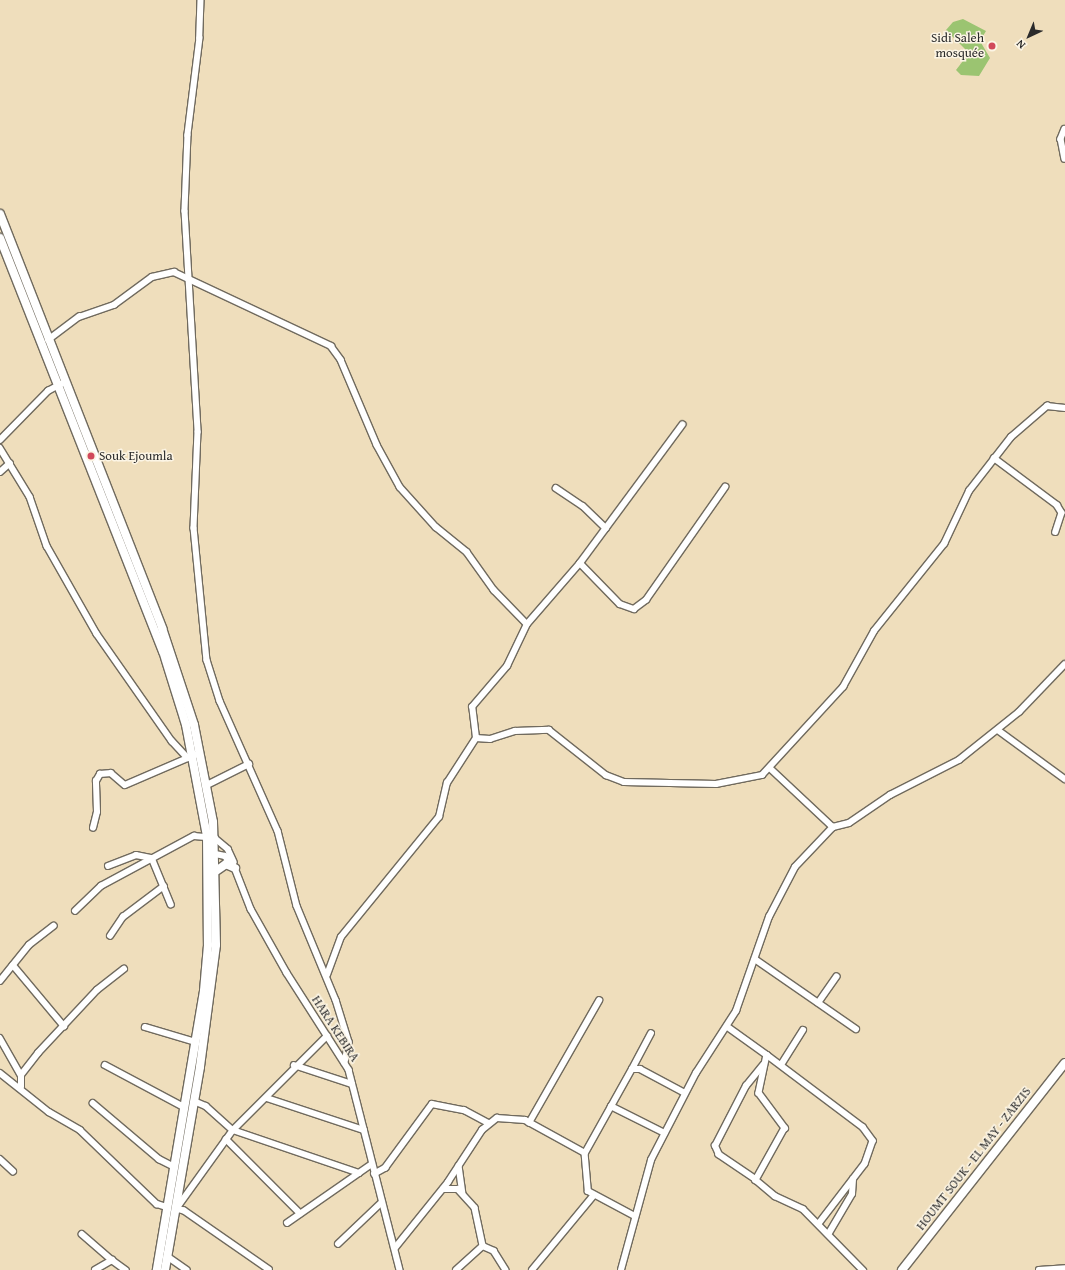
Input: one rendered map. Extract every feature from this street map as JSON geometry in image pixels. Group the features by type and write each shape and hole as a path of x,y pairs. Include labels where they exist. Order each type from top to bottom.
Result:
{"main road":[{"path":"0,214 20,278 171,678 211,837"},
{"path":"0,238 48,340 61,384 148,590 184,689 201,752 207,785 212,853 212,945 175,1167 165,1270"},
{"path":"140,594 148,590"},
{"path":"157,1270 172,1208 194,1100 212,945 216,871 212,853"},
{"path":"216,871 226,864 235,868"},
{"name":"HOUMT SOUK - EL MAY - ZARZIS","path":"902,1270 1065,1063"}],"street":[{"path":"202,0 200,38 188,135 187,264 198,432 194,528 202,626 213,682 278,831 298,906 327,975 347,1034 349,1049 345,1063"},
{"path":"1065,129 1061,140 1065,159"},
{"path":"48,340 79,317 114,305 152,277 179,272 187,264"},
{"path":"179,272 331,346 341,360 377,445 400,487 436,528 467,552 494,590 527,624"},
{"path":"0,440 61,384"},
{"path":"476,738 490,739 516,731 549,730 606,775 635,784 739,782 771,768 843,687 874,631 946,541 957,513 994,458 1011,437 1047,406 1065,408"},
{"path":"327,975 341,936 439,817 447,783 476,738 472,707 507,666 527,624 580,562 682,425"},
{"path":"0,448 30,497 47,546 97,634 159,723 190,757"},
{"path":"994,458 1057,505 1062,513 1056,532"},
{"path":"0,472 10,463"},
{"path":"580,562 620,604 634,608 646,600 725,487"},
{"path":"556,488 583,506 606,528"},
{"path":"621,1270 651,1160 685,1093 728,1027 780,890 795,867 833,827 849,823 890,795 948,768 998,730 1065,664"},
{"path":"998,730 1065,780"},
{"path":"93,828 97,812 96,781 100,774 111,773 126,785 201,752"},
{"path":"207,785 249,764"},
{"path":"771,768 833,827"},
{"path":"75,911 101,886 194,836 211,837 228,849 235,868"},
{"name":"HARA KEBIRA","path":"212,853 230,860 235,868 256,919 345,1063 352,1084 381,1203 400,1270"},
{"path":"108,866 136,856 152,858"},
{"path":"152,858 171,904"},
{"path":"110,936 123,917 164,886"},
{"path":"0,981 29,945 53,926"},
{"path":"755,959 856,1029"},
{"path":"13,965 64,1026"},
{"path":"21,1075 97,990 124,969"},
{"path":"818,1003 836,977"},
{"path":"529,1122 599,1000"},
{"path":"145,1027 196,1042"},
{"path":"728,1027 781,1065 872,1136 872,1151 819,1224"},
{"path":"781,1065 803,1030"},
{"path":"635,1216 594,1195 585,1187 589,1168 585,1153 651,1034"},
{"path":"172,1208 233,1130 267,1098 294,1065 327,1036"},
{"path":"0,1038 21,1075 21,1087"},
{"path":"756,1180 785,1128 759,1093 763,1065 767,1055"},
{"path":"105,1065 184,1107"},
{"path":"294,1065 352,1084"},
{"path":"763,1065 746,1086 715,1146 719,1155 756,1180 775,1196 803,1209 829,1232 863,1270"},
{"path":"632,1069 640,1069 685,1093"},
{"path":"0,1073 21,1087 49,1112 80,1130 157,1204 172,1208 196,1219 269,1270"},
{"path":"267,1098 364,1130"},
{"path":"194,1100 206,1106 233,1130 359,1173"},
{"path":"93,1103 159,1159 175,1167"},
{"path":"374,1174 385,1168 432,1104 464,1110 488,1123"},
{"path":"611,1106 665,1133"},
{"path":"395,1248 443,1189 488,1123 506,1116 529,1122 585,1153"},
{"path":"226,1139 300,1213"},
{"path":"0,1160 13,1171"},
{"path":"286,1223 372,1164"},
{"path":"459,1165 463,1193"},
{"path":"829,1232 852,1194 853,1179"},
{"path":"443,1189 453,1188 463,1193 479,1213 483,1246"},
{"path":"532,1270 594,1195"},
{"path":"338,1244 381,1203"},
{"path":"82,1234 126,1270"},
{"path":"456,1270 483,1246"},
{"path":"483,1246 494,1252 506,1270"},
{"path":"167,1256 186,1270"},
{"path":"95,1270 112,1260"},
{"path":"1039,1270 1065,1268"}],"green space":[{"path":"963,19 986,31 980,41 990,58 979,76 961,75 956,70 969,53 946,30 953,22"}],"place":[{"name":"Sidi Saleh mosquée","path":"992,46"},
{"name":"Souk Ejoumla","path":"91,456"}]}
